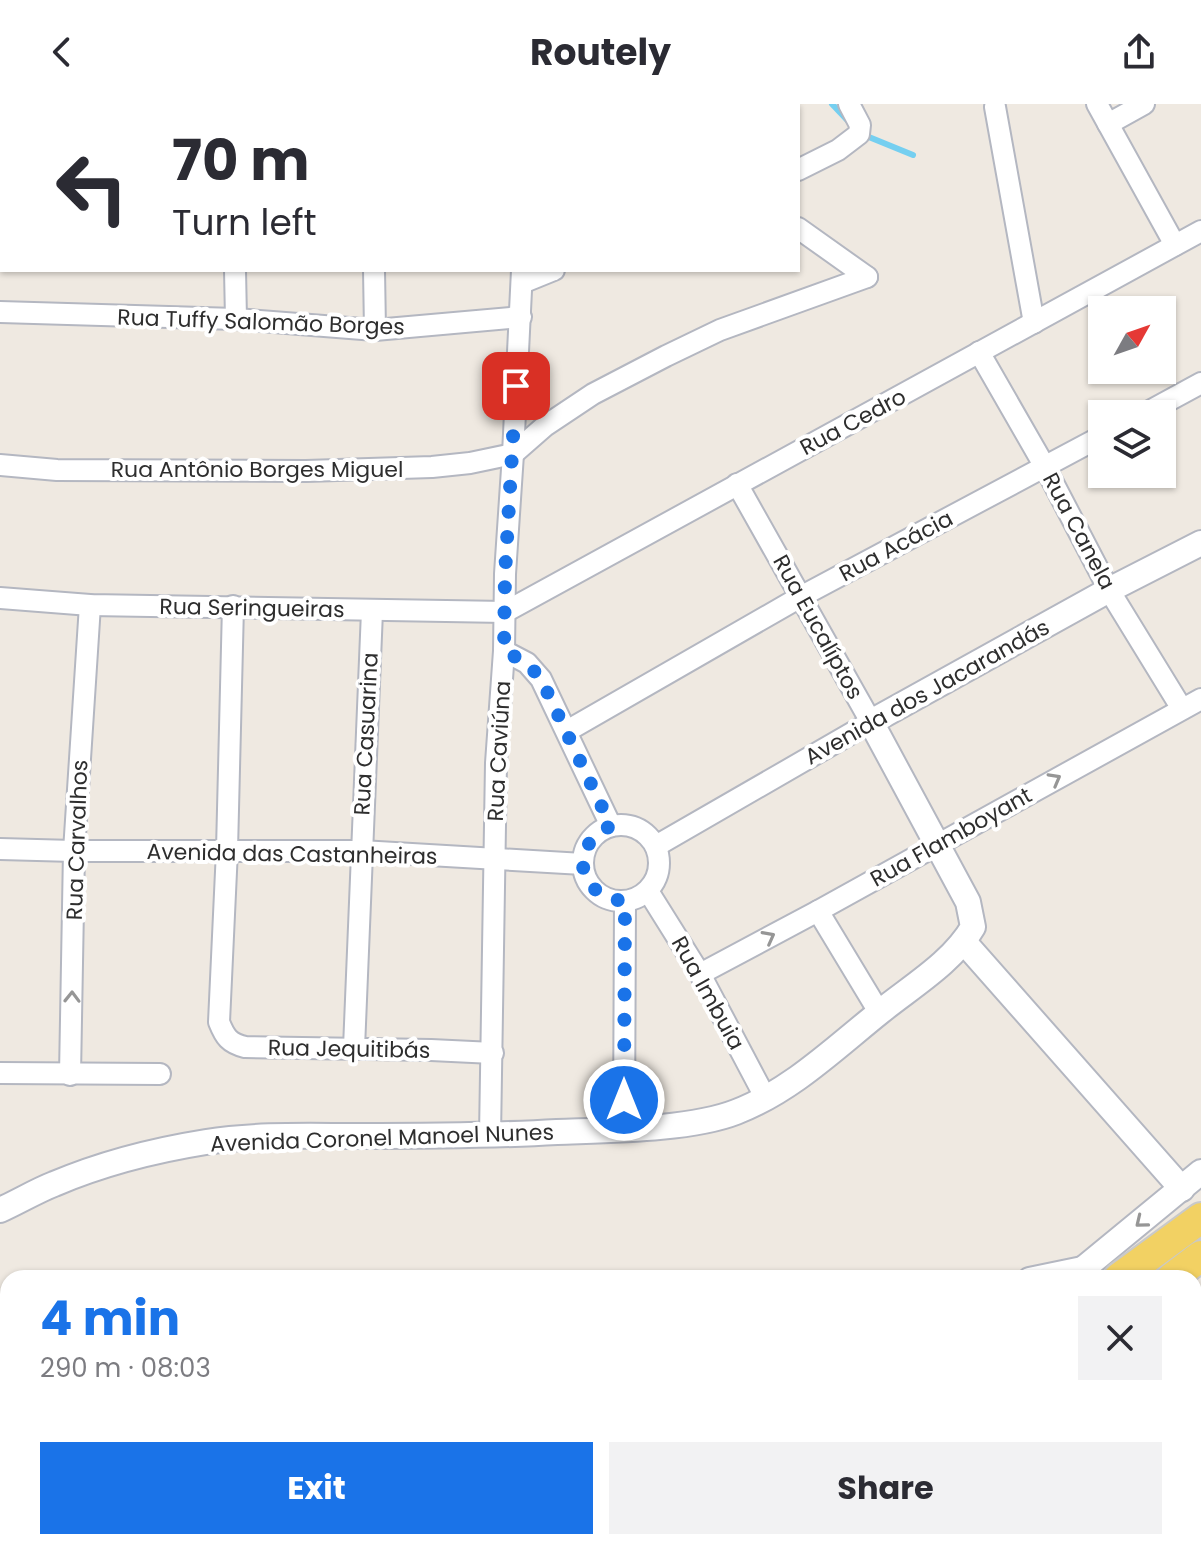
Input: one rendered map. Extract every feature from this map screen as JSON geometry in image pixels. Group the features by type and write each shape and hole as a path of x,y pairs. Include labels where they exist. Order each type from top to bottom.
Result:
{"main road":[{"path":"1130,1270 1201,1218"},
{"path":"1183,1270 1201,1256"}],"street":[{"path":"800,169 838,150 859,134 860,125 849,104"},
{"path":"1097,104 1175,245"},
{"path":"1108,124 1144,104"},
{"path":"995,107 1034,323"},
{"path":"513,454 545,426 593,394 666,356 720,330 867,277 800,229"},
{"name":"Rua Cedro","path":"505,612 1201,231"},
{"path":"235,272 236,319"},
{"path":"374,272 375,330"},
{"path":"522,277 545,272"},
{"name":"Rua Caviúna","path":"490,1136 496,763 522,277"},
{"name":"Rua Tuffy Salomão Borges","path":"0,312 236,319 375,330 521,317"},
{"name":"Rua Canela","path":"979,352 1045,467 1109,590 1182,709"},
{"path":"1170,400 1201,383"},
{"name":"Rua Acácia","path":"567,731 802,596 1088,444"},
{"name":"Rua Antônio Borges Miguel","path":"0,465 57,470 306,471 432,467 513,454"},
{"name":"Rua Eucalíptos","path":"737,484 938,843 972,914 973,927 964,942"},
{"name":"Avenida dos Jacarandás","path":"656,846 871,722 1109,590 1201,543"},
{"name":"Rua Seringueiras","path":"0,598 90,605 505,612"},
{"name":"Rua Carvalhos","path":"70,1075 74,851 90,605"},
{"path":"227,850 233,606"},
{"name":"Rua Casuarina","path":"354,1048 372,611"},
{"path":"504,651 527,663 541,679 611,826"},
{"name":"Rua Flamboyant","path":"700,974 1201,699"},
{"path":"624,824 648,835 656,846 660,858 659,870 648,891 625,901 601,895 585,876 585,851 599,831 624,824"},
{"name":"Avenida das Castanheiras","path":"0,849 361,851 583,864"},
{"name":"Rua Jequitibás","path":"227,850 219,1022 226,1038 234,1045 493,1053"},
{"name":"Rua Imbuia","path":"648,891 700,974 765,1097"},
{"path":"624,1129 625,901"},
{"path":"818,911 879,1012"},
{"path":"964,942 1182,1189"},
{"name":"Avenida Coronel Manoel Nunes","path":"0,1210 55,1183 136,1158 238,1138 490,1136 624,1129 706,1120 736,1112 823,1060 943,963 964,942"},
{"path":"0,1073 160,1074"},
{"path":"1082,1270 1201,1172"}],"waterway":[{"path":"832,104 850,123"},
{"path":"864,135 913,155"}],"route":[{"path":"516,386 505,574 504,651 527,663 541,679 611,826 599,831 591,840 583,864 585,876 601,895 625,901 624,1100"}]}
